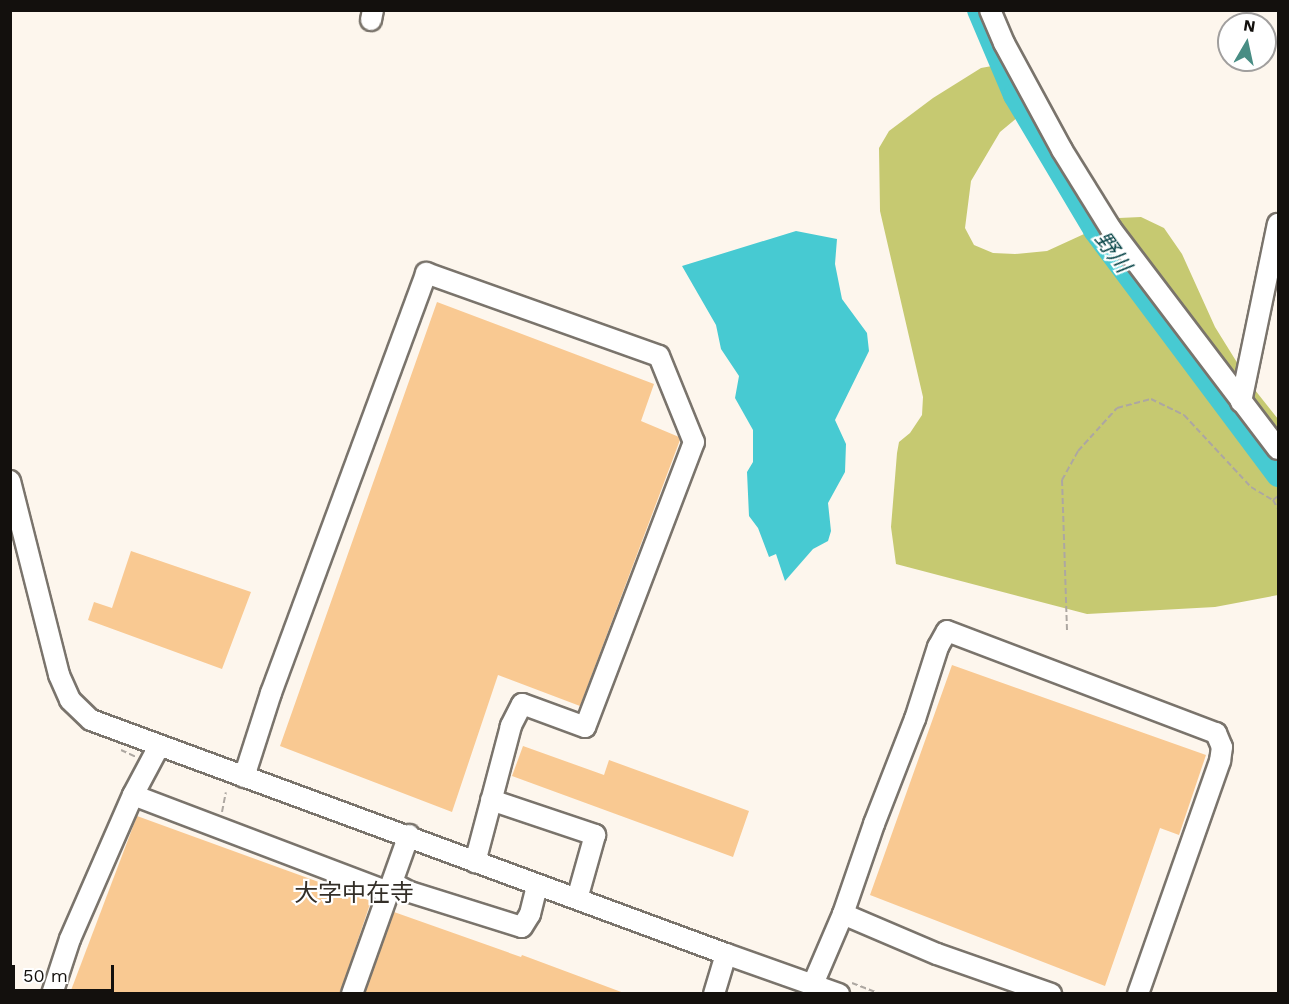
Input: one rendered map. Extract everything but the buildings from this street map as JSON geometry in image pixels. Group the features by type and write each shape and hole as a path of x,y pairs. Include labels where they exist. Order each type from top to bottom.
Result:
{"street":[{"path":"990,10 1004,44 1062,150 1111,229 1278,449"},
{"path":"1241,402 1278,224"},
{"path":"244,777 271,693 426,273 659,356 694,442 585,727 522,704 511,726 475,862"},
{"path":"10,481 59,675 70,700 91,720 409,835 475,862 726,954 839,993"},
{"path":"813,984 843,914 874,824 915,720 938,647 947,631 1216,733 1222,747 1220,761 1138,993"},
{"path":"52,993 70,939 133,795 159,746"},
{"path":"133,795 390,887 522,927 530,914 537,885"},
{"path":"491,800 596,834 577,899"},
{"path":"352,993 409,835"},
{"path":"843,914 937,954 1052,993"},
{"path":"714,993 726,954"}],"path":[{"path":"1067,630 1062,480 1078,451 1117,408 1151,399 1184,415 1251,487 1273,500 1278,509"},
{"path":"1273,500 1278,496"},
{"path":"121,750 141,760"},
{"path":"221,809 226,792"}],"green space":[{"path":"1014,62 1031,106 1000,132 971,181 965,228 974,245 993,253 1015,254 1047,251 1119,218 1141,217 1164,228 1182,254 1215,327 1251,385 1278,419 1278,595 1215,607 1087,614 896,564 891,527 897,453 899,442 910,433 922,415 923,397 880,211 879,148 889,131 933,98 981,68"}],"water":[{"path":"796,231 837,239 835,264 842,299 867,333 869,351 835,420 846,444 845,472 828,503 831,531 828,541 813,549 785,581 776,554 769,557 758,528 749,516 747,472 753,462 753,430 735,398 739,376 721,349 716,325 682,266"}],"waterway":[{"name":"野川","path":"979,10 1015,95 1095,230 1278,475"}],"district":[{"name":"大字中在寺","path":"354,894"}]}
